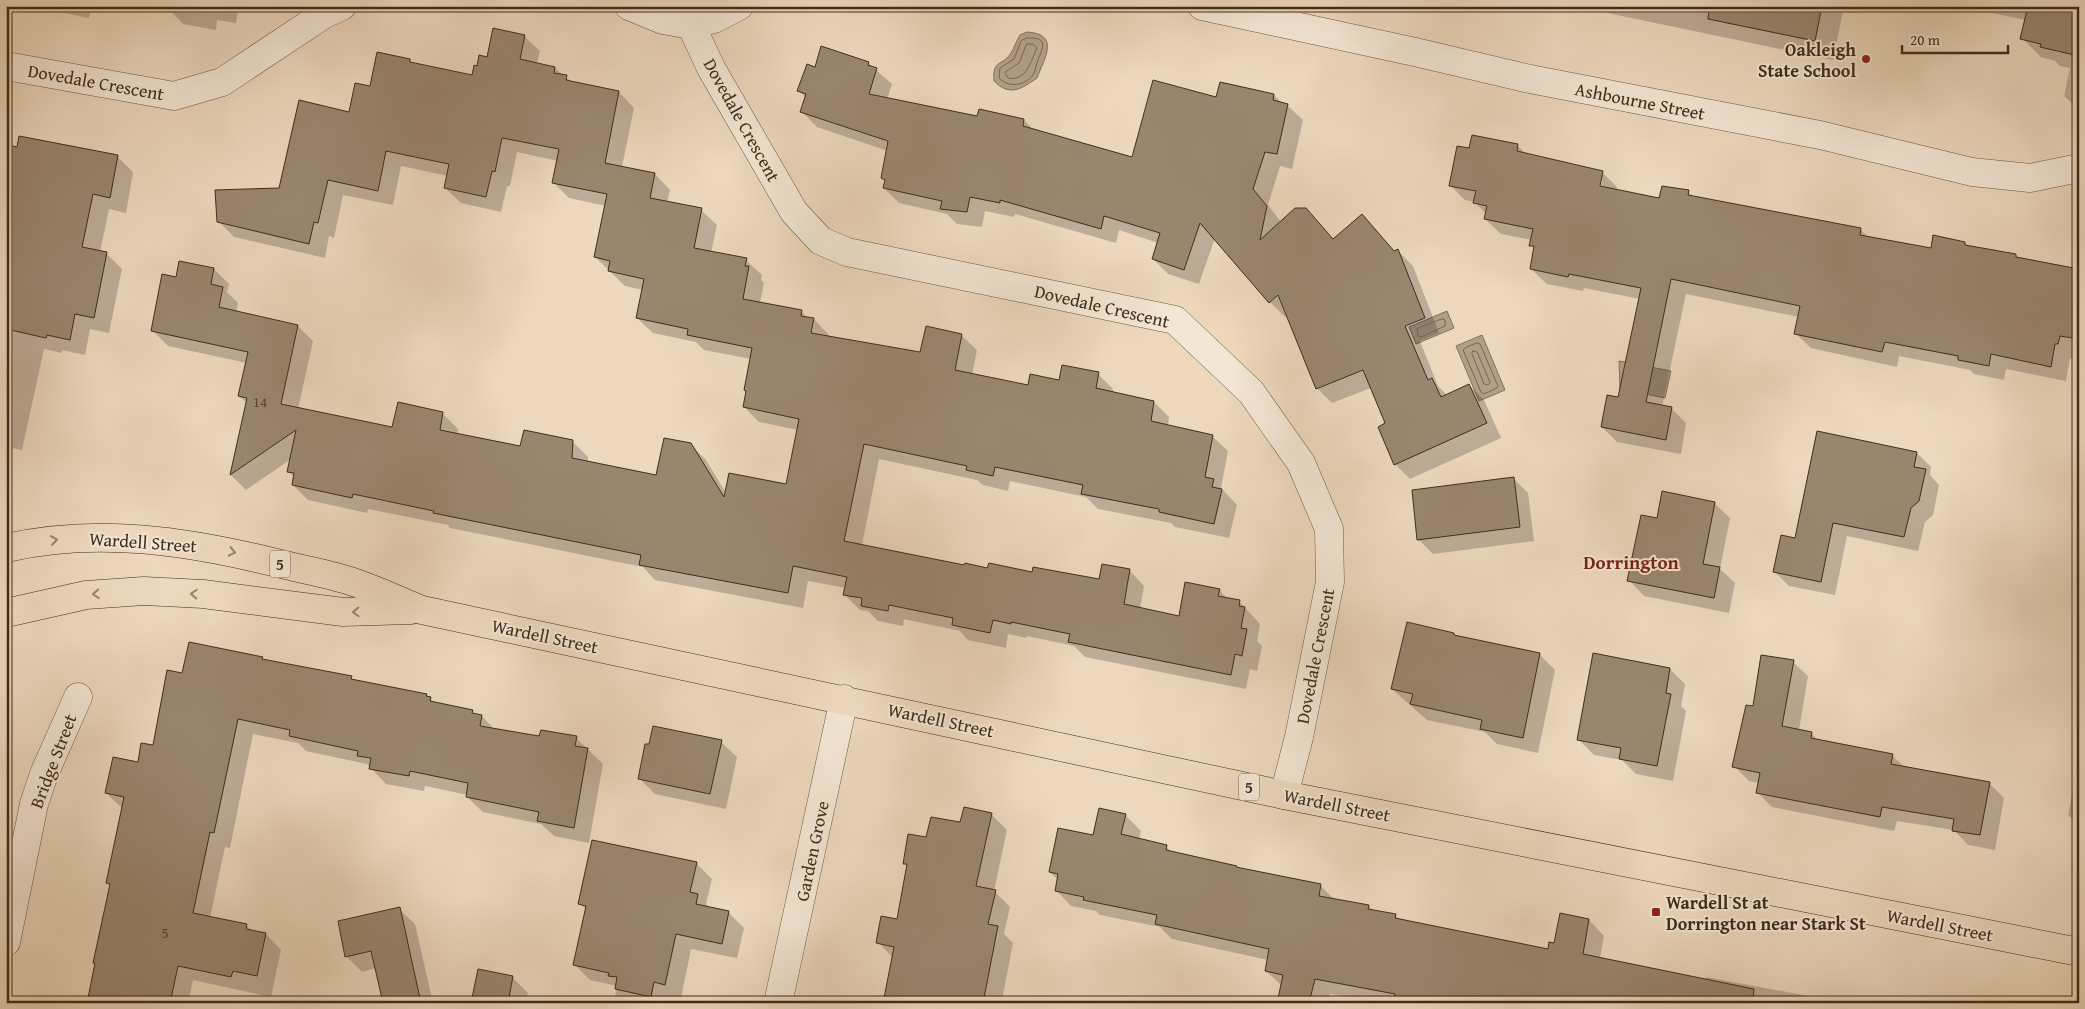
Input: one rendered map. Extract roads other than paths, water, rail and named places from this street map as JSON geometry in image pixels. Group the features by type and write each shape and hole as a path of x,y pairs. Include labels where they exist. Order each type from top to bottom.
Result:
{"highway":[{"name":"Wardell Street","path":"6,548 64,538 103,537 162,540 200,545 348,580 422,610 844,699 1284,795 2079,952"},
{"name":"Wardell Street","path":"6,612 86,594 144,591 203,594 343,612 422,610"}],"street":[{"name":"Dovedale Crescent","path":"6,66 174,96 222,82 323,15 342,6"},
{"path":"629,6 663,20 691,25 714,19 738,6"},
{"name":"Ashbourne Street","path":"1202,6 1415,52 1530,80 1820,135 1972,172 2030,178 2079,168"},
{"name":"Dovedale Crescent","path":"691,25 711,68 794,212 821,240 847,252 1175,320 1251,392 1302,463 1329,530 1330,582 1299,737 1284,795"},
{"name":"Bridge Street","path":"6,942 34,804 47,766 78,697"},
{"name":"Garden Grove","path":"778,1003 844,699"}],"water":[{"path":"1027,32 1044,37 1047,42 1046,56 1037,78 1016,90 1005,89 994,81 996,66 1008,57 1020,35"},
{"path":"1447,311 1454,328 1416,344 1409,327"},
{"path":"1482,335 1505,390 1479,401 1456,346"},
{"path":"1619,361 1671,371 1665,398 1620,389"}],"place":[{"name":"Oakleigh State School","path":"1866,59"},
{"name":"Wardell St at Dorrington near Stark St","path":"1656,912"}],"district":[{"name":"Dorrington","path":"1631,562"}]}
